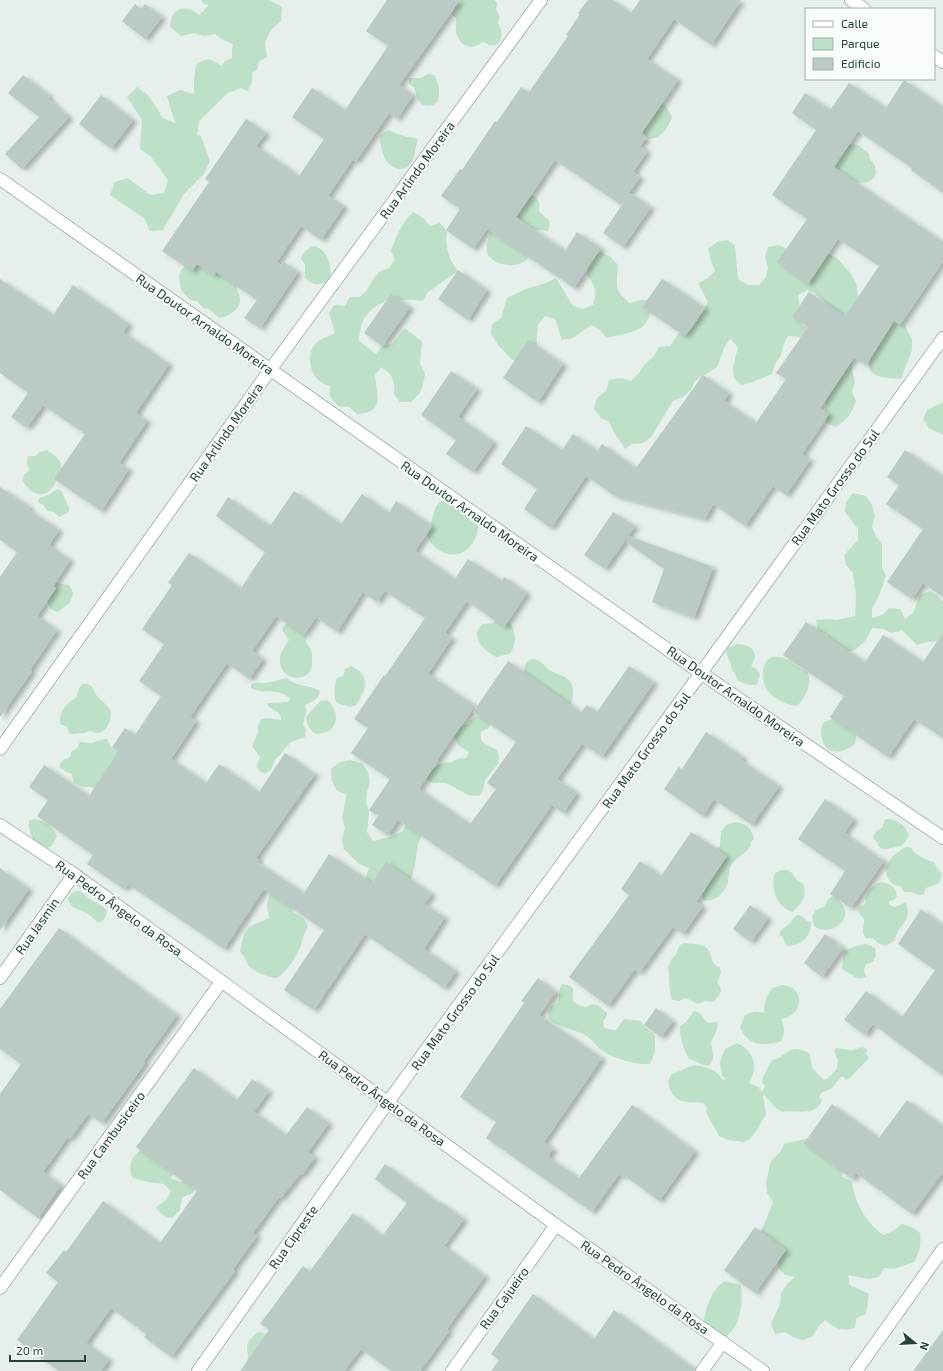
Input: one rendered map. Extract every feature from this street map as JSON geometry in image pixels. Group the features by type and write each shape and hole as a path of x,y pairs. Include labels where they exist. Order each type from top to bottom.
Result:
{"street":[{"name":"Rua Arlindo Moreira","path":"0,749 270,370 541,0"},
{"path":"850,0 862,8"},
{"name":"Rua Doutor Arnaldo Moreira","path":"0,179 701,674 943,838"},
{"name":"Rua Mato Grosso do Sul","path":"388,1102 701,674 943,338"},
{"name":"Rua Pedro Ângelo da Rosa","path":"0,825 74,874 556,1225 763,1371"},
{"name":"Rua Jasmin","path":"0,978 74,874"},
{"name":"Rua Cambusiceiro","path":"0,1288 221,982"},
{"name":"Rua Cipreste","path":"198,1371 388,1102"},
{"name":"Rua Cajueiro","path":"452,1371 556,1225"},
{"path":"856,1371 943,1249"},
{"path":"702,1371 723,1342"}],"green space":[{"path":"201,0 269,0 282,7 281,21 271,30 265,42 267,57 259,61 257,70 252,73 252,82 247,91 241,88 228,93 199,121 197,135 201,136 210,161 204,174 184,194 163,230 150,231 144,218 110,195 115,182 128,178 150,195 164,193 168,180 151,157 140,149 142,120 127,97 137,87 148,95 163,118 175,123 167,96 180,90 194,94 196,65 199,62 212,60 221,66 225,61 232,58 233,44 223,40 215,34 204,36 194,33 181,36 170,27 173,15 180,9 189,9 199,15 209,5 204,4"},
{"path":"452,0 494,0 497,3 496,10 499,15 498,23 501,32 499,43 496,45 489,45 483,42 479,45 470,47 463,44 456,32 456,19 452,14 455,7"},
{"path":"428,74 434,75 439,91 438,101 430,106 423,105 418,100 414,87 409,84 409,78 421,78"},
{"path":"658,101 670,112 672,117 664,132 653,139 649,139 641,130"},
{"path":"388,130 402,136 417,139 413,160 404,169 395,168 385,159 381,148 380,136"},
{"path":"847,144 858,145 869,154 870,160 875,165 876,173 874,178 868,182 857,183 836,172 829,156"},
{"path":"517,188 535,197 539,202 540,212 550,224 548,231 527,229 529,253 527,259 523,263 510,265 497,262 492,259 488,255 487,244 490,234"},
{"path":"413,212 422,217 430,226 440,223 447,231 446,242 448,252 458,271 428,292 423,301 391,298 377,306 364,319 359,341 376,354 382,346 392,344 405,328 422,342 420,363 425,374 423,385 419,394 411,402 400,402 394,394 394,385 391,375 381,367 375,375 378,395 376,406 373,410 366,413 357,414 349,407 338,406 330,396 330,386 317,379 310,364 311,352 316,343 335,333 329,313 334,305 345,306 350,297 360,297 367,290 379,272 389,268 395,260 391,251 393,245 403,225"},
{"path":"727,240 735,246 738,279 748,285 759,285 766,277 768,268 765,257 768,247 779,245 789,250 825,252 837,258 851,274 856,283 858,296 878,305 897,310 912,340 912,350 901,379 884,378 872,373 869,367 871,357 832,309 816,294 807,290 798,295 802,325 839,344 853,361 852,371 855,382 852,392 856,401 851,413 843,422 836,427 826,423 826,402 817,396 826,384 837,383 837,371 798,337 788,336 772,374 741,385 734,378 733,367 738,347 730,339 724,348 717,367 695,381 691,390 683,397 673,401 651,437 643,443 632,444 625,449 609,422 601,418 594,409 597,398 606,391 609,380 621,378 631,381 653,357 659,347 670,346 679,333 691,330 708,302 698,283 708,278 715,271 708,249 717,242"},
{"path":"315,246 324,252 330,265 330,280 320,284 311,283 305,278 305,264 301,259 306,250"},
{"path":"601,252 611,257 618,265 617,286 621,295 625,299 630,303 640,300 652,300 651,311 644,325 633,332 607,338 600,330 591,325 573,338 562,340 555,319 545,316 538,325 536,348 522,362 512,360 498,345 491,334 492,324 501,318 507,298 556,278 573,306 583,309 593,305 595,289 587,275 588,266 590,260"},
{"path":"207,264 239,276 237,289 240,298 239,306 234,312 223,317 219,318 209,309 203,308 197,301 190,300 181,290 179,276 181,270 186,265"},
{"path":"943,402 943,435 929,428 923,419 927,410"},
{"path":"47,450 60,462 61,469 52,489 44,494 39,494 31,491 27,487 23,481 24,475 29,470 27,463 28,456 35,456 40,452"},
{"path":"57,489 62,492 69,508 69,512 59,517 54,512 47,511 43,505 38,502 39,498 48,495"},
{"path":"853,493 866,496 872,505 875,516 872,527 882,545 882,567 886,576 878,598 872,608 872,618 882,615 889,608 900,609 905,619 913,613 920,595 930,591 938,596 943,602 943,641 927,642 917,645 902,630 892,633 883,629 872,628 864,643 852,651 840,655 827,635 818,631 816,620 837,620 855,616 856,595 853,573 846,565 844,555 858,540 858,529 845,512 846,502"},
{"path":"450,499 477,521 478,526 476,537 470,547 464,552 457,554 443,553 431,543 427,536 436,506 440,502"},
{"path":"56,583 69,585 73,592 69,604 57,612 51,609 45,598"},
{"path":"496,620 511,624 515,639 512,651 509,654 496,657 479,643 477,633 483,624 493,623"},
{"path":"287,623 305,631 307,638 306,641 311,649 311,667 308,673 303,677 290,677 281,668 281,655 289,640 282,628"},
{"path":"738,644 751,648 755,653 754,661 751,666 757,669 760,675 757,684 749,685 737,680 735,673 732,671 726,652 727,648"},
{"path":"782,657 808,672 809,686 803,699 797,706 777,699 765,687 763,669 765,664 770,658"},
{"path":"530,659 539,661 551,671 568,679 571,683 573,688 573,698 567,714 523,673 526,663"},
{"path":"351,666 362,674 365,688 356,705 350,707 337,703 334,690 337,678 343,676 345,669"},
{"path":"287,678 300,685 320,691 317,698 305,705 307,710 303,724 306,730 305,737 291,742 275,760 271,770 265,774 259,771 257,764 260,757 252,746 258,733 258,726 261,719 268,718 281,720 280,715 268,706 267,703 288,702 290,699 280,693 256,690 251,688 251,685"},
{"path":"82,684 91,686 97,696 110,710 110,721 106,728 100,733 90,731 70,734 67,727 60,724 62,711 77,697 78,690"},
{"path":"327,700 335,711 335,723 329,731 316,734 309,727 306,717 320,701"},
{"path":"481,714 492,722 488,729 481,731 481,739 484,744 497,750 499,757 498,764 485,780 483,790 479,796 468,795 446,783 432,783 426,779 430,771 438,765 466,758 469,752 458,745 452,732 456,727 468,724 472,719"},
{"path":"832,719 839,719 855,730 855,744 845,750 835,752 827,748 822,738 821,730 824,722"},
{"path":"107,739 111,747 119,753 97,790 92,787 83,787 74,783 71,773 68,773 59,767 62,761 71,756 71,752 77,748 80,742 91,743"},
{"path":"350,760 362,763 368,772 370,781 366,802 369,812 367,832 373,841 393,836 403,831 408,820 426,826 418,844 415,865 406,899 362,889 369,868 359,864 344,849 342,839 345,828 342,818 347,794 337,791 332,781 331,769 340,762"},
{"path":"33,819 40,820 47,824 57,836 51,847 46,848 35,844 29,827 29,821"},
{"path":"885,819 897,821 905,828 909,836 901,846 883,849 873,838 876,831 882,828"},
{"path":"736,822 748,827 752,832 754,839 751,842 749,849 732,864 729,871 727,886 722,893 715,899 707,901 703,900 702,893 705,892 715,851 720,846 721,832 726,825"},
{"path":"904,848 911,848 916,854 934,862 942,874 939,883 926,888 924,894 922,895 912,892 904,892 901,886 894,885 889,880 886,874 886,868 893,856"},
{"path":"781,870 788,870 803,884 805,893 803,900 793,912 787,910 779,902 774,891 773,885 775,873"},
{"path":"881,882 892,886 895,890 897,896 889,902 889,905 895,907 905,903 907,905 908,912 907,919 898,931 894,941 885,946 878,943 873,938 866,938 864,936 864,919 858,909 858,907 864,905 866,902 865,899 871,888"},
{"path":"76,891 84,894 107,910 105,918 102,922 98,922 87,913 73,907 68,898"},
{"path":"270,892 292,906 294,913 306,921 308,927 296,956 288,968 278,978 265,975 252,969 240,952 243,938 248,928 269,918 267,905"},
{"path":"833,896 837,898 844,909 845,915 843,921 839,925 826,930 814,926 812,916 816,910 825,906 828,899"},
{"path":"798,915 811,922 811,927 804,940 792,946 787,946 783,937 780,936 780,931"},
{"path":"684,943 706,947 713,962 720,968 721,973 717,982 721,988 721,991 719,996 712,1002 705,1001 698,1004 686,998 679,1001 672,1000 668,966 680,945"},
{"path":"865,944 875,948 876,956 873,962 866,964 864,970 866,977 859,979 842,969 844,951"},
{"path":"562,984 571,986 573,990 573,1001 580,1006 586,1007 591,1004 598,1005 607,1013 607,1016 603,1021 604,1028 615,1030 624,1019 641,1021 643,1025 655,1036 655,1052 650,1064 631,1062 610,1055 600,1049 585,1035 551,1021 548,1011 551,1006 558,1003"},
{"path":"782,985 790,987 795,991 799,1002 794,1013 781,1019 784,1030 781,1041 768,1044 757,1044 752,1042 740,1028 745,1015 754,1012 764,1013 764,1006 770,991 772,988"},
{"path":"694,1011 700,1013 707,1022 717,1022 717,1030 711,1042 713,1058 709,1066 689,1059 682,1043 680,1026 686,1022"},
{"path":"737,1043 747,1050 753,1060 754,1071 749,1083 758,1087 762,1092 765,1086 762,1083 763,1077 772,1060 792,1050 802,1050 809,1053 813,1068 824,1080 837,1069 838,1060 834,1051 836,1048 853,1050 864,1048 867,1049 866,1054 869,1058 850,1078 846,1080 844,1077 841,1077 831,1089 822,1092 819,1097 822,1100 819,1106 810,1111 782,1112 776,1108 763,1094 766,1114 750,1139 744,1142 728,1140 719,1136 706,1112 707,1107 704,1103 682,1101 670,1090 668,1082 672,1074 690,1066 708,1068 715,1071 723,1080 726,1079 722,1076 720,1062 725,1049"},
{"path":"807,1139 844,1166 842,1177 852,1181 858,1204 866,1218 877,1230 883,1235 893,1231 902,1224 912,1227 920,1233 920,1248 914,1262 894,1269 884,1268 879,1277 869,1279 848,1275 850,1285 869,1294 866,1314 856,1318 855,1328 846,1330 839,1329 825,1320 818,1327 813,1336 804,1340 793,1337 785,1332 775,1334 771,1324 780,1304 781,1293 787,1284 795,1277 785,1275 778,1267 779,1255 761,1232 773,1202 767,1193 766,1182 771,1161 780,1152 785,1143"},
{"path":"145,1148 174,1174 170,1178 180,1182 184,1180 195,1189 192,1194 182,1198 180,1210 172,1218 163,1215 156,1207 166,1200 171,1191 164,1184 133,1178 131,1173 130,1169 132,1160 137,1153"},
{"path":"725,1281 741,1285 741,1308 738,1321 730,1333 724,1338 703,1326 705,1313 712,1295"},
{"path":"261,1332 270,1336 246,1368 248,1357 247,1346 249,1341 256,1333"}],"building":[{"path":"387,0 460,0 399,85 413,95 397,119 389,113 356,161 353,159 328,196 344,206 321,240 301,226 277,262 281,265 284,262 298,272 260,328 244,318 257,300 216,272 214,276 197,264 192,271 162,251 209,182 205,179 246,119 266,133 256,146 299,176 324,139 292,117 312,88 345,110 388,46 366,31"},
{"path":"588,0 613,0 631,13 640,0 741,0 711,45 674,19 647,59 678,80 641,134 646,138 640,146 647,152 633,172 640,177 621,205 555,160 516,217 565,251 577,232 601,248 574,288 487,229 473,249 446,230 460,209 441,196 460,169 462,170 495,121 497,122 521,87 529,92 568,36 566,35 580,14 578,13"},
{"path":"135,4 141,9 145,4 162,17 145,39 122,21"},
{"path":"23,75 50,96 48,98 69,117 22,169 5,154 39,117 8,93"},
{"path":"904,80 943,107 943,193 911,170 912,168 858,131 834,167 943,242 943,261 900,325 894,321 866,365 854,358 820,408 829,414 802,454 810,460 786,495 773,486 745,526 713,504 705,519 615,496 586,476 551,528 524,509 537,489 501,464 526,426 562,450 573,434 597,451 602,444 636,468 703,375 729,393 724,401 756,423 786,379 776,373 808,327 792,317 809,292 845,316 879,266 838,239 808,284 777,262 807,219 772,195 816,130 792,113 805,93 830,110 849,83 886,108"},
{"path":"101,95 133,120 111,149 79,124"},
{"path":"630,193 651,207 623,247 603,233"},
{"path":"458,270 487,290 468,320 438,299"},
{"path":"0,279 53,315 73,285 129,324 123,332 169,364 136,413 147,421 119,463 129,469 101,511 54,479 85,434 43,405 27,428 11,417 28,393 0,373"},
{"path":"662,279 705,308 685,336 642,307"},
{"path":"391,294 410,307 382,346 364,333"},
{"path":"528,340 563,364 538,402 503,378"},
{"path":"451,371 477,389 458,417 494,442 473,472 446,454 456,440 421,415"},
{"path":"905,450 943,476 943,597 923,583 912,599 887,582 923,529 886,504 899,485 887,477"},
{"path":"0,487 30,507 28,509 59,530 49,545 70,560 53,586 56,588 37,616 57,630 30,670 32,671 0,717 0,577 17,552 0,540"},
{"path":"294,491 341,524 362,494 389,513 396,501 432,526 415,551 455,579 468,559 502,581 504,577 527,593 504,627 467,601 445,633 452,638 428,674 475,706 437,760 438,761 419,789 470,824 496,789 487,783 516,742 473,712 508,661 581,712 587,705 597,712 629,666 654,682 602,757 582,744 557,779 577,793 563,813 552,805 495,886 398,820 388,835 372,825 378,816 369,810 390,779 351,753 368,728 354,719 425,618 385,591 377,602 363,592 337,632 316,617 304,635 276,616 252,651 263,659 249,679 227,663 190,717 196,721 171,759 206,783 219,764 259,792 285,753 315,774 256,858 259,860 257,862 304,893 329,854 372,883 386,862 432,894 424,904 445,917 424,949 456,971 444,988 365,934 314,1010 284,990 324,930 264,889 224,949 128,884 124,889 87,864 93,855 37,816 48,800 29,787 44,765 89,796 118,752 112,747 125,728 135,735 161,696 139,681 164,644 142,629 172,585 168,583 189,553 241,588 265,552 216,516 228,497 270,526"},
{"path":"613,512 635,526 605,569 584,555"},
{"path":"629,536 713,567 694,618 652,602 664,569 626,542"},
{"path":"806,622 865,662 883,635 923,662 943,633 943,738 914,719 888,757 830,717 844,696 783,655"},
{"path":"706,732 743,757 741,760 779,786 752,825 714,799 703,816 664,789 679,767 682,769"},
{"path":"825,799 854,819 844,833 884,861 851,908 830,894 845,871 798,839"},
{"path":"691,832 727,856 696,902 703,906 683,934 673,927 639,973 635,969 608,1006 569,977 629,895 621,889 640,861 661,876"},
{"path":"0,868 29,889 0,930"},
{"path":"750,905 768,918 751,942 733,929"},
{"path":"921,909 943,925 943,1076 873,1024 865,1035 844,1020 866,991 902,1017 935,970 898,944"},
{"path":"59,928 177,1015 102,1123 88,1114 70,1139 68,1137 43,1172 61,1185 38,1218 0,1190 0,1094 21,1064 0,1049 0,1009"},
{"path":"825,934 843,948 822,977 804,963"},
{"path":"538,978 556,992 539,1015 602,1058 544,1142 553,1149 548,1157 579,1178 632,1105 695,1151 659,1201 624,1175 623,1177 619,1174 592,1212 486,1138 496,1122 460,1097 524,1003 521,1001"},
{"path":"656,1008 673,1021 661,1037 644,1025"},
{"path":"194,1068 237,1100 252,1079 269,1091 254,1112 286,1135 307,1107 329,1123 308,1152 315,1157 302,1175 300,1174 281,1198 279,1197 253,1233 257,1236 233,1269 235,1271 171,1357 144,1337 146,1334 111,1308 86,1343 109,1359 101,1371 59,1371 17,1340 58,1282 46,1273 64,1250 66,1252 103,1201 160,1243 197,1191 136,1147"},
{"path":"907,1100 943,1126 943,1172 912,1214 856,1173 852,1179 804,1143 832,1104 879,1138"},
{"path":"385,1164 464,1219 444,1246 485,1276 447,1329 449,1331 420,1371 391,1371 361,1349 344,1371 240,1371 269,1330 260,1324 303,1266 310,1271 353,1213 382,1236 407,1203 375,1179"},
{"path":"755,1227 786,1250 755,1293 724,1270"},
{"path":"533,1294 594,1339 614,1310 695,1369 695,1371 491,1371 499,1360 491,1354"},
{"path":"943,1330 943,1371 913,1371"}]}
